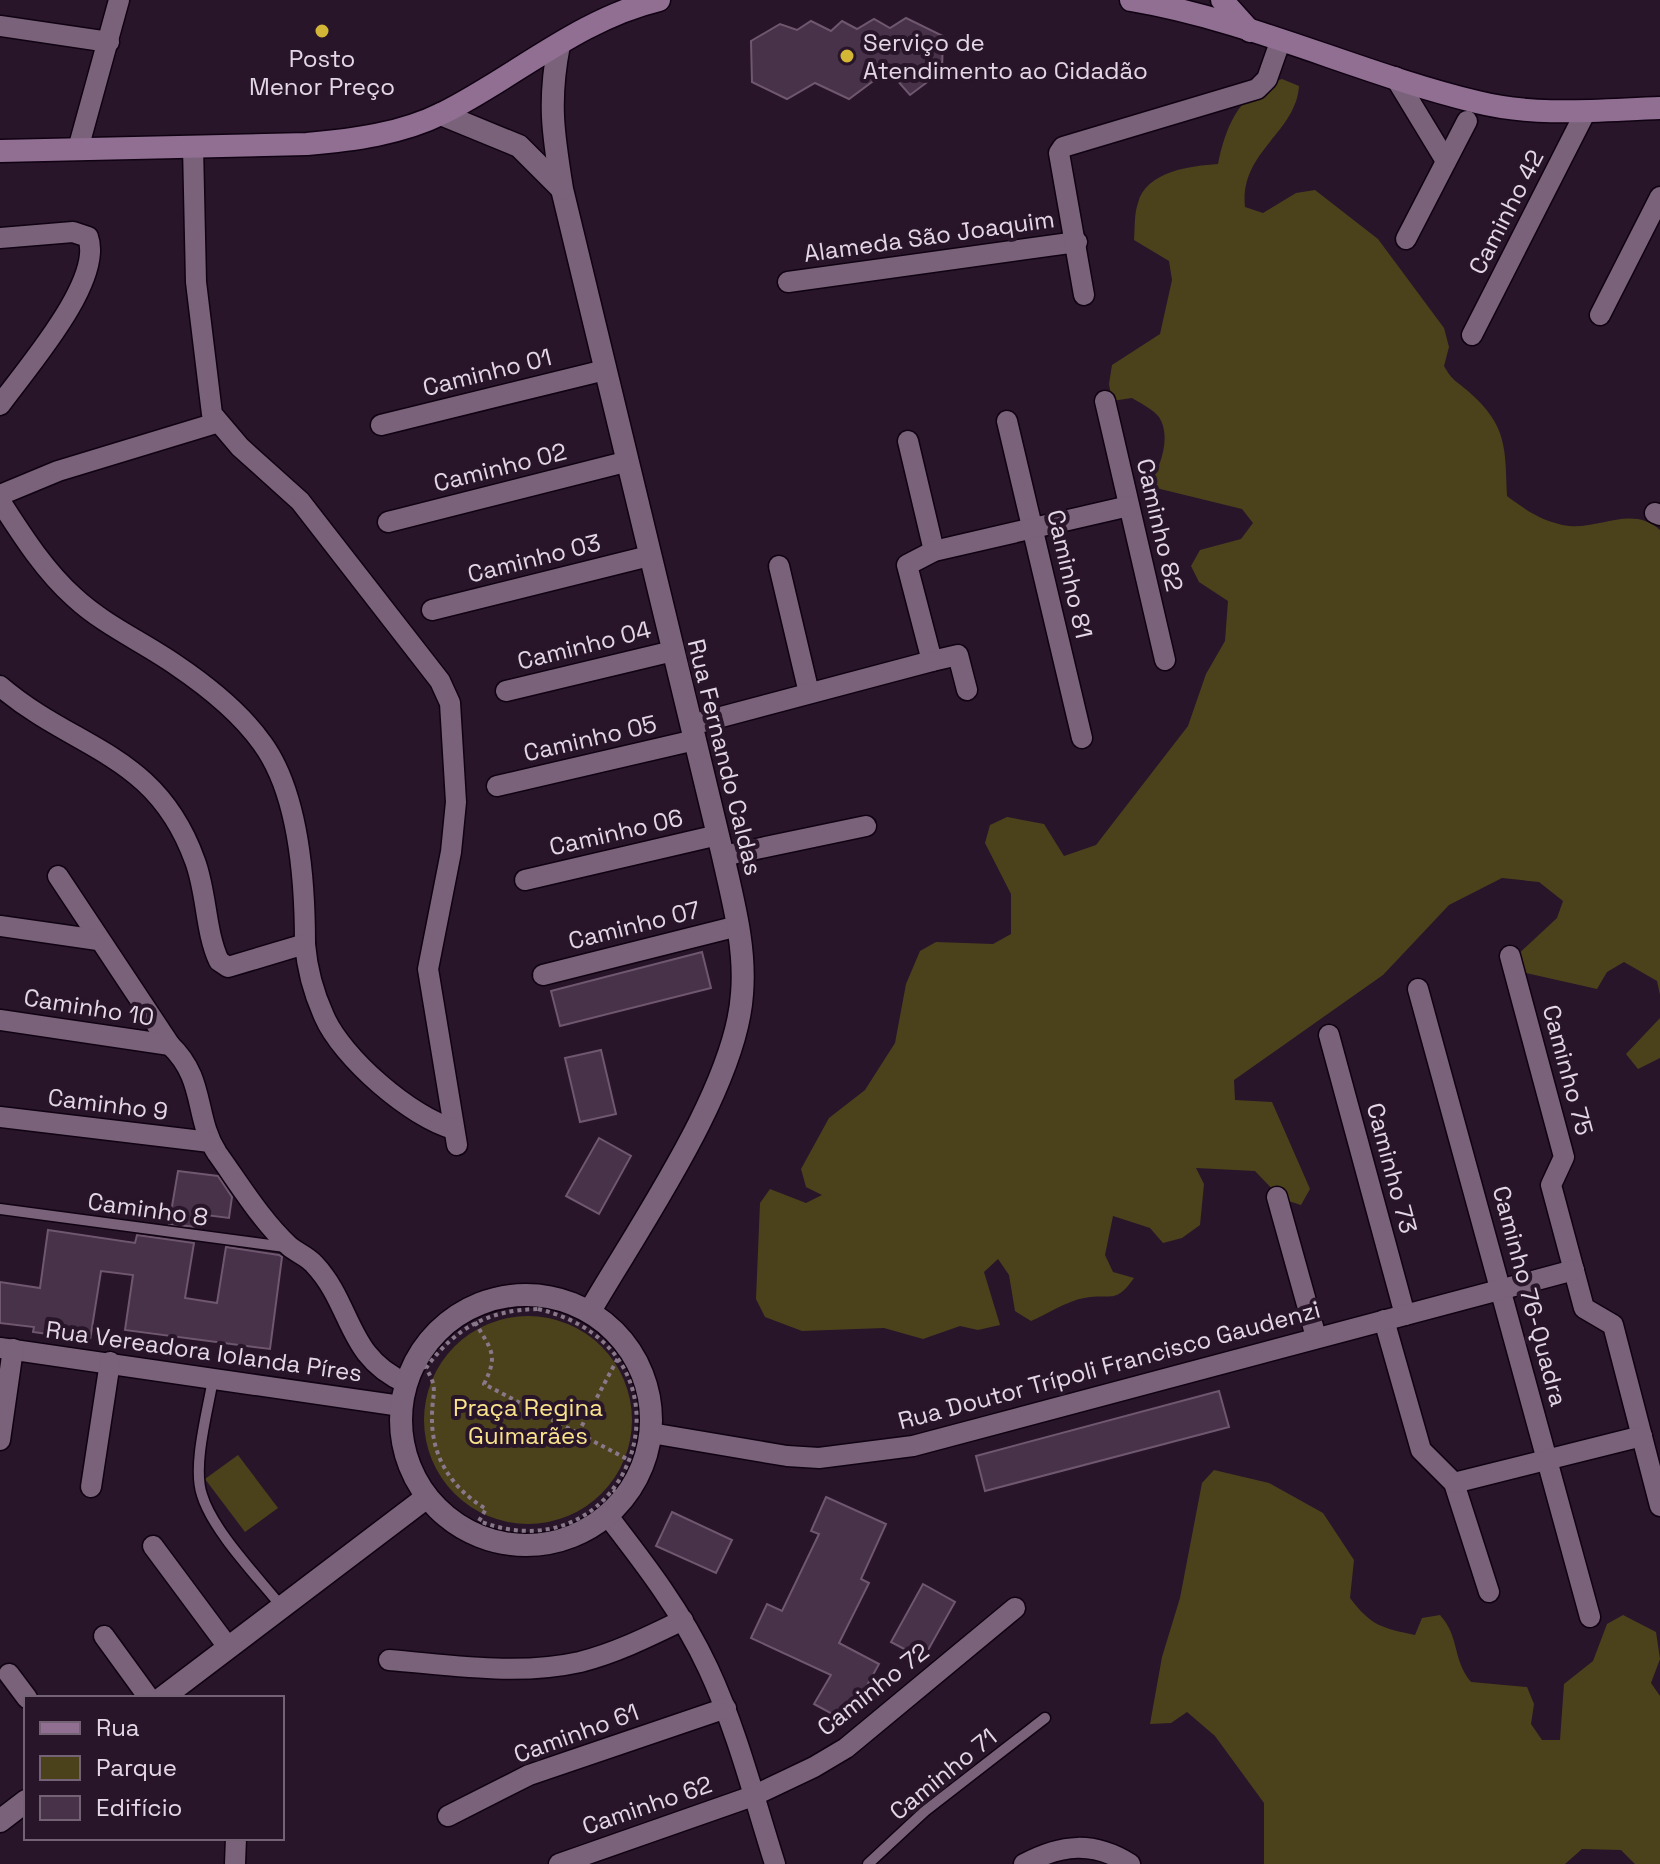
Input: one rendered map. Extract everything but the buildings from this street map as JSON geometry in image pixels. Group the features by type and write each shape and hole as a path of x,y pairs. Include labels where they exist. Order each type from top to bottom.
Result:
{"main road":[{"path":"0,151 352,140 441,114 632,6 659,0"},
{"path":"1131,0 1170,4 1280,42 1486,104 1534,111 1660,108"},
{"path":"1222,0 1250,32"}],"street":[{"path":"78,149 119,0"},
{"path":"0,26 109,42"},
{"name":"Alameda São Joaquim","path":"1084,295 1059,153 1063,147 1257,89 1267,79 1280,42"},
{"name":"Rua Fernando Caldas","path":"559,45 551,88 551,124 562,189 625,462 720,845 738,926 742,995 725,1066 688,1141 590,1311"},
{"path":"1395,77 1446,161"},
{"name":"Caminho 42","path":"1472,335 1586,111"},
{"name":"Rua Fernando Caldas","path":"441,114 519,146 537,160 562,189"},
{"path":"1406,239 1467,121"},
{"path":"519,146 551,124"},
{"path":"193,146 196,282 208,401 216,423 300,501 440,681 450,703 456,802 451,852 428,969 456,1137 416,1114 337,1037 325,1019 305,944 305,900 292,816 281,781 264,745 240,717 197,681 76,600 51,575 0,498 58,471 216,423"},
{"path":"1600,315 1660,197"},
{"path":"0,238 73,232 88,237 91,244 89,267 80,291 0,405"},
{"name":"Alameda São Joaquim","path":"788,282 1077,242"},
{"name":"Caminho 01","path":"381,425 605,370"},
{"name":"Caminho 82","path":"1105,401 1165,660"},
{"name":"Caminho 81","path":"1007,421 1082,738"},
{"path":"908,441 934,551"},
{"name":"Caminho 02","path":"388,522 625,462"},
{"path":"967,690 958,655 932,661 907,565 934,551 1129,506"},
{"name":"Caminho 03","path":"432,610 649,556"},
{"path":"779,566 809,693"},
{"name":"Caminho 04","path":"506,691 673,651"},
{"name":"Caminho 05","path":"497,786 693,732 809,693 932,661"},
{"path":"0,686 48,720 127,764 157,794 195,861 219,961 228,967 305,944"},
{"name":"Caminho 06","path":"525,880 720,845 866,826"},
{"path":"58,876 98,940 170,1045 191,1070 210,1142 263,1217 291,1248 316,1265 356,1340 372,1361 386,1374 406,1383"},
{"path":"0,926 98,940"},
{"name":"Caminho 07","path":"543,975 738,926"},
{"name":"Caminho 75","path":"1510,956 1564,1157 1551,1185 1584,1308 1613,1325 1660,1506"},
{"name":"Caminho 76-Quadra","path":"1418,989 1590,1617"},
{"name":"Caminho 10","path":"0,1020 170,1045"},
{"name":"Caminho 73","path":"1329,1035 1405,1315"},
{"name":"Caminho 9","path":"0,1117 210,1142"},
{"path":"1277,1197 1316,1337"},
{"name":"Rua Doutor Trípoli Francisco Gaudenzi","path":"651,1433 752,1453 803,1457 913,1446 1574,1270"},
{"path":"528,1294 560,1298 590,1311 608,1324 637,1359 652,1408 651,1433 637,1478 618,1494 607,1515 581,1532 551,1543 519,1545 471,1532 454,1523 427,1497 405,1454 401,1406 406,1383 420,1354 440,1328 466,1309 496,1298 528,1294"},
{"path":"1384,1320 1421,1450 1454,1483 1489,1592"},
{"path":"0,1440 6,1349"},
{"name":"Rua Vereadora Iolanda Píres","path":"6,1349 401,1406"},
{"path":"91,1487 110,1362"},
{"path":"1454,1483 1642,1436"},
{"path":"165,1696 427,1497"},
{"path":"607,1515 683,1620 726,1708 775,1864"},
{"path":"153,1546 228,1647"},
{"name":"Caminho 72","path":"753,1796 846,1748 1015,1608"},
{"path":"389,1660 499,1668 580,1662 615,1651 683,1620"},
{"path":"104,1636 148,1696"},
{"path":"9,1674 26,1696"},
{"name":"Caminho 61","path":"448,1816 529,1775 726,1708"},
{"name":"Caminho 62","path":"559,1864 753,1796"},
{"path":"1,1818 24,1802"},
{"path":"235,1864 236,1840"},
{"path":"1024,1864 1068,1846 1103,1850 1130,1864"}],"lane":[{"name":"Caminho 8","path":"0,1209 291,1248"},
{"path":"213,1377 202,1446 202,1497 225,1533 281,1606"},
{"name":"Caminho 71","path":"868,1864 925,1811 1045,1718"}],"path":[{"path":"538,1309 564,1315 588,1327 618,1358 634,1392 637,1419 618,1494 567,1524 540,1531 513,1532 479,1521 486,1509 466,1497 453,1482 436,1451 432,1431 437,1386 426,1368 441,1348 475,1322 511,1310 538,1309"},
{"path":"475,1322 494,1355 495,1363 484,1384 629,1460"},
{"path":"578,1433 618,1358"}],"green space":[{"path":"1282,79 1299,86 1296,102 1250,172 1245,188 1245,207 1263,213 1296,193 1315,190 1378,239 1444,328 1449,347 1444,366 1447,371 1482,404 1498,427 1504,451 1507,496 1536,515 1569,526 1639,519 1660,530 1660,995 1657,981 1624,962 1607,972 1597,989 1526,973 1515,957 1557,918 1563,901 1539,882 1502,878 1449,905 1383,975 1234,1080 1235,1100 1272,1102 1310,1189 1301,1205 1282,1199 1255,1171 1196,1168 1204,1184 1200,1225 1182,1238 1163,1243 1150,1228 1113,1216 1105,1255 1113,1272 1134,1278 1128,1286 1117,1295 1084,1298 1031,1321 1015,1311 1009,1275 998,1259 984,1272 1000,1325 978,1330 960,1326 923,1339 884,1328 802,1331 765,1317 756,1299 760,1203 770,1189 806,1203 822,1195 806,1187 801,1169 829,1118 865,1090 895,1043 906,984 920,951 936,942 993,944 1011,934 1011,894 985,843 990,825 1007,817 1044,824 1064,856 1096,845 1188,726 1206,674 1225,641 1228,601 1199,582 1191,566 1200,550 1241,539 1253,523 1242,509 1148,486 1163,453 1163,425 1154,412 1132,398 1112,401 1109,384 1112,365 1160,334 1172,280 1169,261 1134,240 1136,212 1143,192 1150,184 1171,172 1218,164 1225,136 1237,111 1255,92"},
{"path":"1660,1018 1660,1058 1638,1069 1626,1054"},
{"name":"Praça Regina Guimarães","path":"528,1316 568,1324 601,1347 624,1380 632,1420 624,1460 601,1493 568,1516 528,1524 488,1516 455,1493 432,1460 424,1420 432,1380 455,1347 488,1324"},
{"path":"238,1455 278,1508 245,1532 205,1479"},
{"path":"1214,1470 1269,1483 1323,1513 1354,1560 1350,1598 1364,1615 1385,1628 1415,1635 1422,1618 1440,1615 1451,1632 1461,1665 1471,1682 1527,1687 1534,1704 1531,1724 1542,1740 1560,1740 1564,1684 1593,1661 1607,1624 1623,1615 1656,1632 1660,1659 1651,1683 1660,1696 1660,1864 1635,1864 1621,1850 1582,1849 1565,1864 1264,1864 1264,1803 1215,1736 1187,1712 1171,1723 1150,1724 1162,1657 1180,1598 1202,1483"}],"place":[{"name":"Posto Menor Preço","path":"322,31"},
{"name":"Serviço de Atendimento ao Cidadão","path":"847,56"}]}
